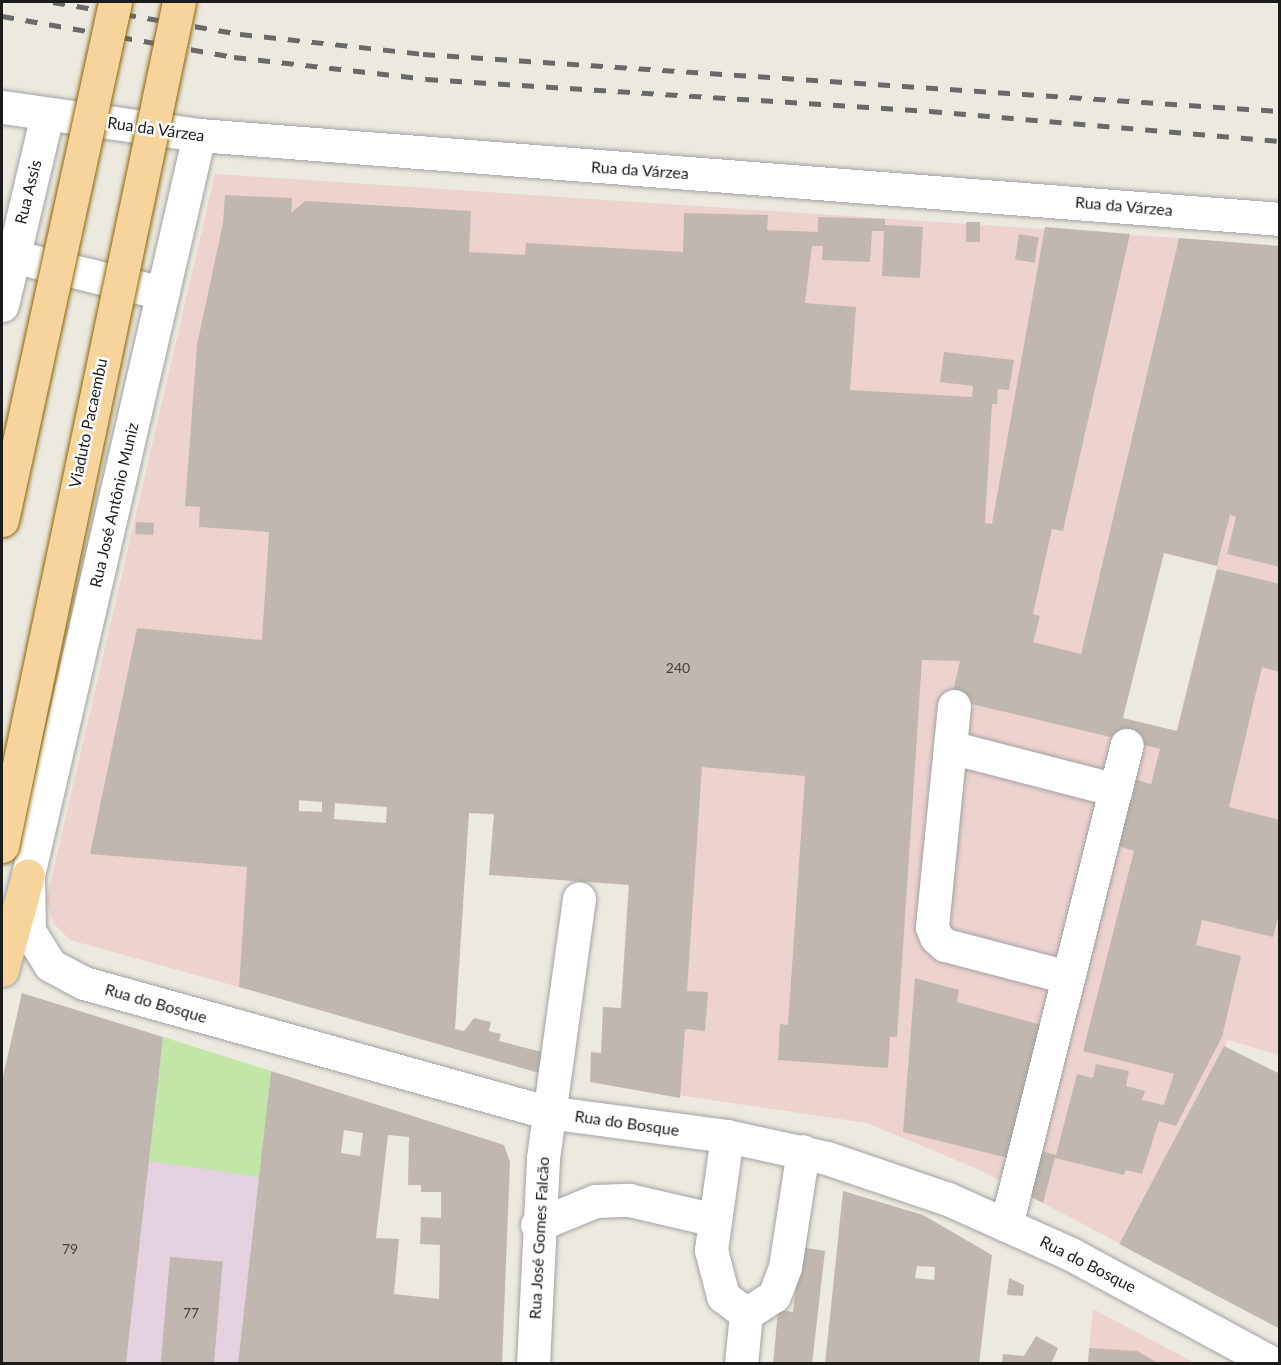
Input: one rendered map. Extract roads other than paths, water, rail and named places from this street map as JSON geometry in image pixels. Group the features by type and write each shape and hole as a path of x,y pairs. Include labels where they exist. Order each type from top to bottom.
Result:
{"main road":[{"path":"2,520 115,2"},
{"name":"Viaduto Pacaembu","path":"2,846 179,2"},
{"path":"2,970 28,875"}],"street":[{"name":"Rua da Várzea","path":"2,107 199,135 1280,219"},
{"name":"Rua Assis","path":"2,305 47,114"},
{"name":"Rua José Antônio Muniz","path":"28,875 199,135"},
{"path":"12,256 163,293"},
{"path":"954,706 932,927 936,937 945,945 1068,977"},
{"path":"1006,1225 1127,745"},
{"path":"950,747 1116,790"},
{"name":"Rua do Bosque","path":"28,875 29,931 38,951 63,975 548,1112 727,1136 803,1151 948,1199 1071,1254 1274,1364"},
{"name":"Rua José Gomes Falcão","path":"533,1364 537,1225 548,1112 579,898"},
{"path":"727,1136 711,1250 723,1296 746,1314"},
{"path":"746,1314 774,1296 785,1267 803,1151"},
{"path":"537,1225 606,1200 659,1204 715,1220"},
{"path":"741,1364 746,1314"}],"railway":[{"path":"53,2 240,34 423,54 1280,111"},
{"path":"2,16 234,57 426,79 930,111 1280,141"}]}
